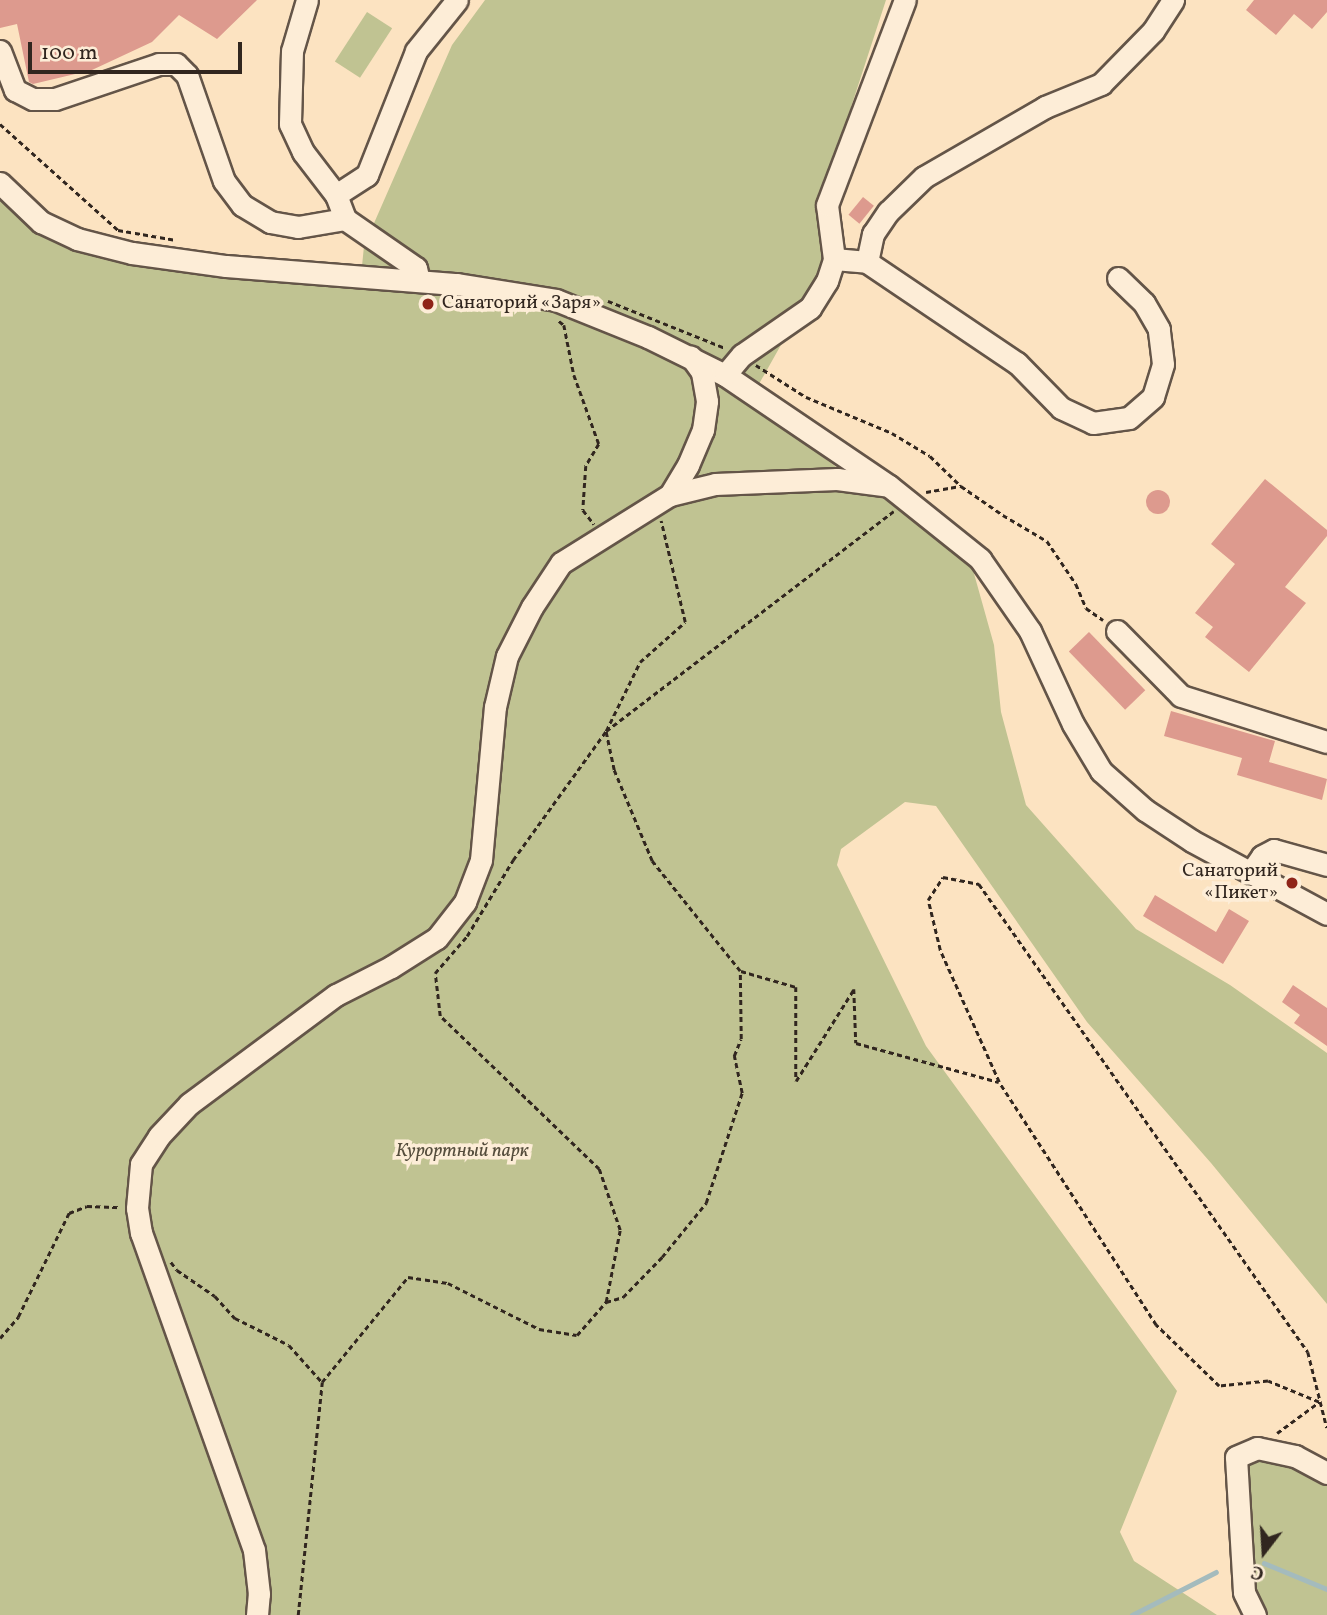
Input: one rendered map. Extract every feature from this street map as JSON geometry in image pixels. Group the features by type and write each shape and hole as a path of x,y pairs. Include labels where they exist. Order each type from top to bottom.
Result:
{"street":[{"path":"307,0 292,51 290,124 303,152 337,195 345,219 416,268 419,281"},
{"path":"337,195 367,174 416,51 457,0"},
{"path":"725,375 741,355 810,308 827,281 834,259 827,205 905,0"},
{"path":"867,262 873,234 888,212 924,177 1045,107 1101,84 1153,31 1173,0"},
{"path":"0,51 15,90 33,99 55,99 159,64 176,64 187,75 224,181 242,205 270,222 298,227 345,219"},
{"path":"0,183 41,222 77,239 132,253 248,268 419,281 509,291 556,300 691,357 725,375 889,486 981,559 1030,631 1073,724 1101,771 1145,810 1192,841 1327,914"},
{"path":"834,259 867,262 1017,363 1061,408 1093,423 1129,418 1153,397 1164,363 1159,329 1144,303 1118,278"},
{"path":"664,498 688,465 704,420 707,401 702,373 691,357"},
{"path":"257,1615 259,1594 254,1549 176,1339 141,1233 137,1208 141,1164 159,1136 189,1104 337,995 391,967 437,937 465,902 481,860 495,707 507,656 532,607 561,563 664,498 715,484 837,479 889,486"},
{"path":"1118,631 1181,696 1327,742"},
{"path":"1251,872 1262,856 1274,850 1327,865"},
{"path":"1255,1615 1244,1592 1236,1457 1257,1448 1295,1456 1327,1474"}],"path":[{"path":"554,317 564,325 574,375 599,444 586,466 583,510 602,535"},
{"path":"606,731 908,500 932,489 961,486 1047,541 1076,584 1086,608 1118,631"},
{"path":"298,1615 321,1382 408,1277 448,1283 539,1329 577,1335 606,1302 620,1230 599,1169 440,1016 435,972 467,936 513,860 606,731 640,662 685,622 664,498"},
{"path":"606,731 614,770 652,861 740,971 796,987 796,1082 854,989 856,1043 999,1082"},
{"path":"1319,1402 1268,1381 1219,1386 1156,1325 999,1082 940,950 928,900 943,877 979,884 1308,1352 1327,1428"},
{"path":"606,1302 623,1297 662,1257 706,1203 741,1093 734,1056 741,1039 740,971"},
{"path":"0,1338 18,1317 69,1213 86,1206 137,1208"},
{"path":"168,1258 177,1270 215,1296 235,1318 289,1345 321,1382"},
{"path":"1257,1448 1319,1402"}],"green space":[{"name":"Курортный парк","path":"485,0 886,0 820,202 823,270 750,400 863,488 914,515 973,570 994,645 1001,712 1026,805 1136,929 1230,985 1327,1053 1327,1304 1211,1163 1087,1022 936,806 905,802 841,849 837,865 926,1046 1177,1391 1120,1532 1134,1561 1217,1615 0,1615 0,200 36,228 84,249 150,266 360,286 364,246 452,45"},
{"path":"367,12 392,28 360,78 335,61"},
{"path":"1257,1454 1327,1478 1327,1615 1261,1615 1249,1586 1241,1461"}],"building":[{"path":"0,0 257,0 217,39 179,15 152,42 92,70 33,84 29,82 17,24 0,28"},
{"path":"1254,0 1327,0 1327,12 1312,29 1294,14 1276,35 1246,10"},
{"path":"863,197 874,206 859,224 849,215"},
{"path":"1265,479 1327,530 1327,536 1285,587 1306,603 1249,672 1205,637 1213,627 1195,613 1235,564 1211,544"},
{"path":"1158,490 1167,493 1170,502 1167,511 1158,514 1149,511 1146,502 1149,493"},
{"path":"1089,632 1145,690 1125,710 1069,651"},
{"path":"1171,711 1275,741 1269,762 1327,779 1322,800 1237,775 1242,758 1164,736"},
{"path":"1155,895 1216,932 1229,909 1249,921 1223,964 1143,916"},
{"path":"1293,985 1327,1008 1327,1046 1294,1023 1300,1015 1282,1002"}],"waterway":[{"path":"1264,1563 1327,1589"},
{"path":"1132,1615 1216,1572"}],"place":[{"name":"Санаторий «Заря»","path":"428,304"},
{"name":"Санаторий «Пикет»","path":"1292,883"}]}
